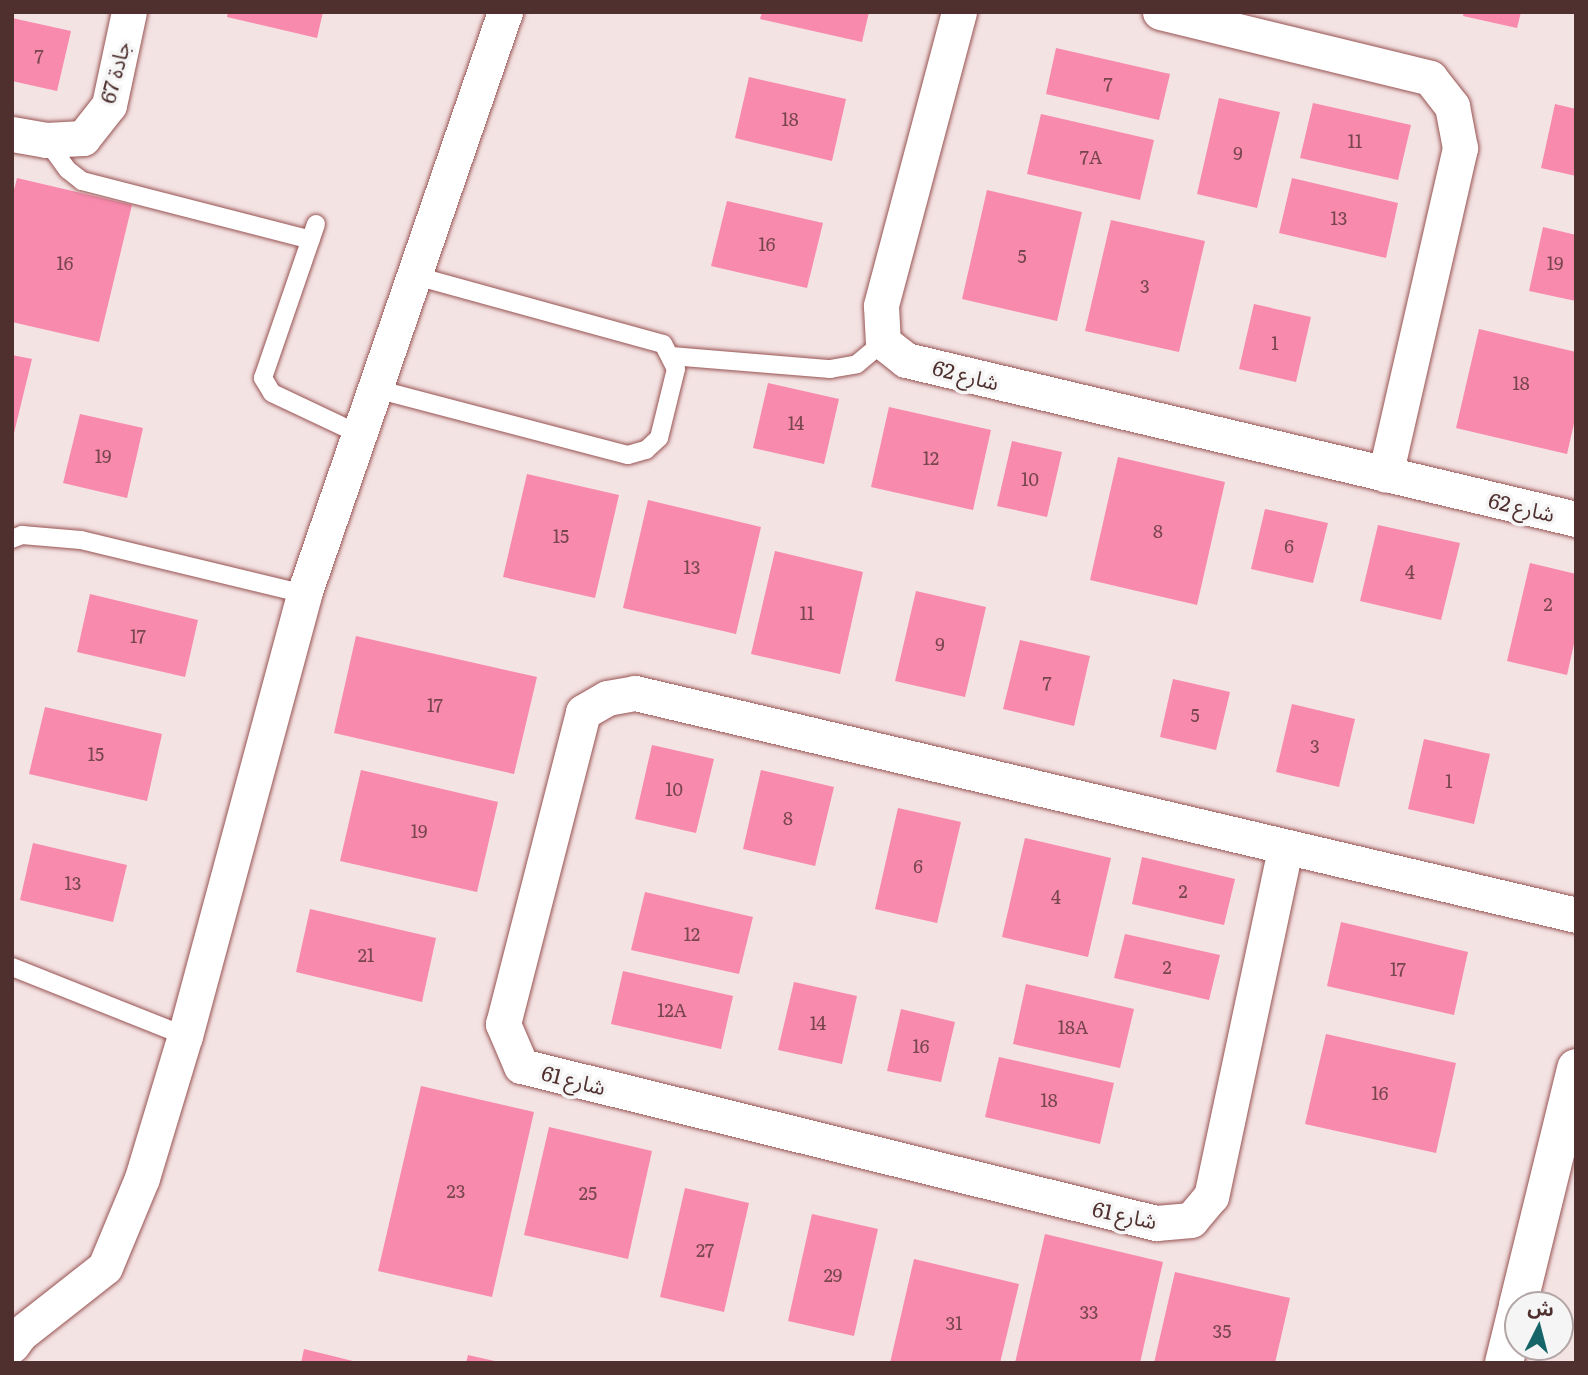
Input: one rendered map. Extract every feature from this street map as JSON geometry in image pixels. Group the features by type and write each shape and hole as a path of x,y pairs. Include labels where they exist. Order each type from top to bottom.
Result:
{"street":[{"name":"جادة 67","path":"12,134 46,140 83,138 109,105 129,12"},
{"path":"12,1345 20,1334 105,1267 142,1178 185,1036 304,594 505,12"},
{"path":"883,342 881,306 959,12"},
{"path":"1160,12 1430,78 1452,106 1460,148 1385,475"},
{"name":"شارع 62","path":"883,342 906,360 1576,519"},
{"name":"شارع 61","path":"1285,849 1211,1196 1191,1220 1156,1223 521,1066 503,1024 583,712 607,698 635,693 1285,849 1576,915"},
{"path":"1522,1291 1576,1068"}],"lane":[{"path":"46,140 68,170 82,181 313,232 262,378 272,393 361,435"},
{"path":"376,389 628,455 646,450 659,438 677,369 663,344 413,275"},
{"path":"671,356 830,369 857,364 883,342"},
{"path":"12,539 22,535 81,540 304,594"},
{"path":"12,967 185,1036"}],"building":[{"path":"228,12 323,12 317,38 227,17"},
{"path":"762,12 869,12 862,42 760,19"},
{"path":"1464,12 1521,12 1517,28 1463,16"},
{"path":"12,18 71,31 57,91 12,81"},
{"path":"1056,48 1170,74 1159,120 1046,94"},
{"path":"749,77 846,99 832,161 735,138"},
{"path":"1219,98 1280,112 1257,208 1197,194"},
{"path":"1313,103 1411,125 1398,180 1300,158"},
{"path":"1555,104 1576,109 1576,176 1541,168"},
{"path":"1041,114 1154,140 1140,200 1027,174"},
{"path":"17,178 132,205 99,342 12,322 12,198"},
{"path":"1292,178 1398,203 1386,258 1279,233"},
{"path":"987,190 1082,212 1057,321 962,299"},
{"path":"727,201 823,223 807,288 711,266"},
{"path":"1111,220 1205,241 1179,352 1085,331"},
{"path":"1543,227 1576,235 1576,301 1529,291"},
{"path":"1254,304 1311,317 1296,382 1239,369"},
{"path":"1479,329 1576,352 1576,415 1567,454 1456,428"},
{"path":"12,355 32,359 13,437 12,437"},
{"path":"768,383 839,399 824,464 753,448"},
{"path":"889,407 991,430 973,510 871,487"},
{"path":"80,414 143,428 127,498 63,483"},
{"path":"1012,441 1062,452 1047,517 997,506"},
{"path":"1118,457 1225,482 1197,605 1090,580"},
{"path":"527,474 619,495 595,598 503,577"},
{"path":"648,500 761,527 736,634 623,608"},
{"path":"1265,509 1328,523 1313,583 1251,569"},
{"path":"1378,525 1460,543 1441,620 1360,601"},
{"path":"775,551 863,572 840,674 751,654"},
{"path":"1530,563 1576,574 1576,635 1567,675 1507,661"},
{"path":"916,591 986,607 965,697 895,681"},
{"path":"90,594 198,620 185,677 77,652"},
{"path":"356,636 537,677 514,774 334,733"},
{"path":"1020,640 1090,656 1074,726 1003,709"},
{"path":"1173,679 1230,692 1216,750 1160,737"},
{"path":"1292,704 1355,719 1339,787 1276,772"},
{"path":"45,707 162,734 147,801 29,774"},
{"path":"1424,739 1490,754 1474,824 1408,809"},
{"path":"652,745 714,759 696,833 635,819"},
{"path":"361,770 498,802 477,892 340,861"},
{"path":"761,770 834,787 815,866 743,849"},
{"path":"898,808 961,822 937,923 875,909"},
{"path":"1025,838 1111,858 1088,957 1002,937"},
{"path":"33,843 127,865 113,922 20,900"},
{"path":"1142,857 1235,879 1224,925 1132,904"},
{"path":"645,892 753,917 739,974 631,950"},
{"path":"310,909 436,938 422,1002 296,972"},
{"path":"1341,922 1468,952 1454,1015 1327,986"},
{"path":"1125,934 1220,955 1209,1000 1114,978"},
{"path":"623,971 733,996 721,1049 611,1024"},
{"path":"794,982 857,996 842,1064 778,1050"},
{"path":"1026,984 1134,1009 1120,1068 1013,1044"},
{"path":"901,1009 955,1022 941,1082 887,1071"},
{"path":"1326,1034 1456,1063 1436,1153 1305,1124"},
{"path":"999,1057 1114,1083 1100,1144 985,1117"},
{"path":"421,1086 534,1112 492,1297 378,1271"},
{"path":"549,1127 652,1151 628,1259 524,1235"},
{"path":"685,1188 749,1203 724,1312 660,1297"},
{"path":"812,1214 878,1229 854,1336 788,1321"},
{"path":"1045,1234 1163,1262 1140,1363 1015,1363"},
{"path":"914,1259 1019,1284 1000,1363 890,1363"},
{"path":"1175,1272 1290,1298 1275,1363 1154,1363"},
{"path":"304,1349 357,1362 357,1363 301,1363"},
{"path":"468,1355 499,1362 499,1363 466,1363"}]}
